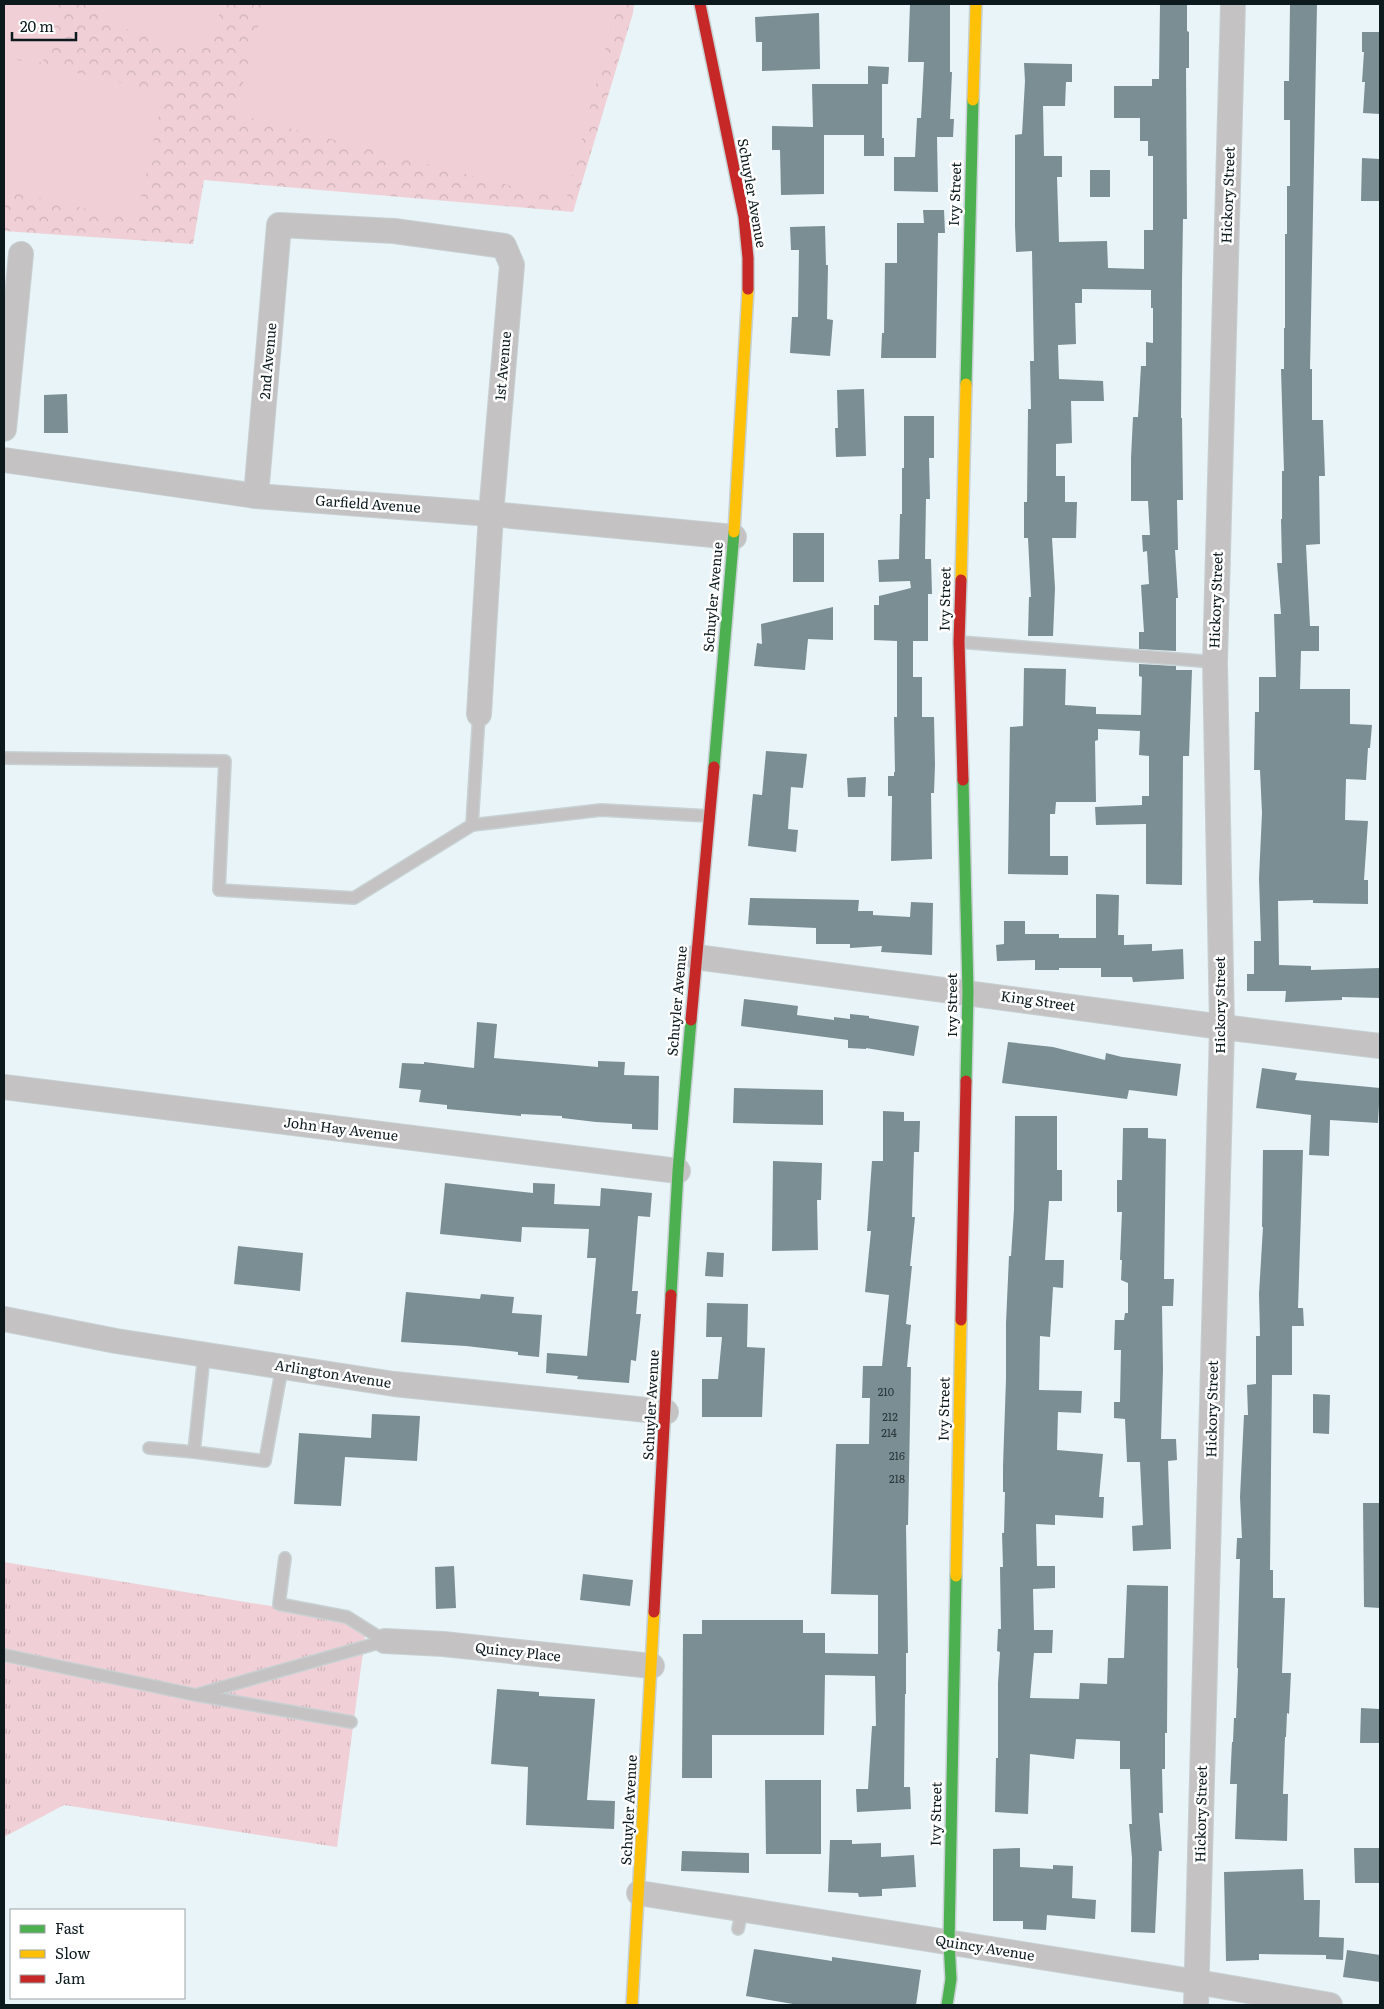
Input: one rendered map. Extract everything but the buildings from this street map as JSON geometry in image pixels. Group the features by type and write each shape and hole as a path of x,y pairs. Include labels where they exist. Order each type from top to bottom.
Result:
{"main road":[{"name":"Schuyler Avenue","path":"632,2005 678,1171 734,538 748,295 748,258 744,217 700,4"},
{"name":"Ivy Street","path":"947,2005 951,1979 949,1943 968,992 959,642 976,4"}],"street":[{"name":"Hickory Street","path":"1196,2005 1222,1027 1215,662 1233,4"},
{"name":"1st Avenue","path":"279,226 394,231 504,246 512,264 491,514 479,714"},
{"name":"2nd Avenue","path":"256,496 279,226"},
{"path":"4,429 21,254"},
{"name":"Garfield Avenue","path":"4,460 256,496 491,514 734,538"},
{"name":"King Street","path":"696,957 1222,1027 1380,1046"},
{"name":"John Hay Avenue","path":"4,1088 678,1171"},
{"name":"Arlington Avenue","path":"4,1319 116,1341 394,1384 666,1412"},
{"name":"Quincy Place","path":"385,1641 443,1644 652,1666"},
{"name":"Quincy Avenue","path":"639,1893 740,1919 949,1943 1330,2005"}],"lane":[{"path":"959,642 1215,662"},
{"path":"472,825 479,714"},
{"path":"4,758 225,761 219,890 354,898 472,825 601,810 709,816"},
{"path":"194,1452 204,1355"},
{"path":"149,1448 265,1461 282,1367"},
{"path":"285,1558 279,1604 347,1617 385,1641"},
{"path":"196,1695 385,1641"},
{"path":"4,1655 196,1695 351,1722"}],"green space":[{"path":"4,4 634,4 633,13 573,212 204,180 193,244 4,231"},
{"path":"4,4 58,4 43,63 4,53"},
{"path":"94,4 222,4 212,43 166,42 133,33 96,8"},
{"path":"264,4 617,4 566,200 235,114"},
{"path":"4,57 164,92 136,220 4,190"},
{"path":"4,1562 367,1622 337,1847 64,1805 4,1837"}],"traffic: fast":[{"path":"966,384 973,100"},
{"path":"714,767 734,532"},
{"path":"963,780 968,992 966,1081"},
{"path":"671,1295 678,1171 691,1020"},
{"path":"947,2005 951,1979 949,1943 956,1576"}],"traffic: slow":[{"path":"973,100 976,4"},
{"path":"734,532 748,289"},
{"path":"961,580 966,384"},
{"path":"956,1576 961,1320"},
{"path":"632,2005 654,1612"}],"traffic: jam":[{"path":"700,4 744,217 748,258 748,289"},
{"path":"961,580 959,642 963,780"},
{"path":"691,1020 714,767"},
{"path":"961,1320 966,1081"},
{"path":"654,1612 671,1295"}]}
